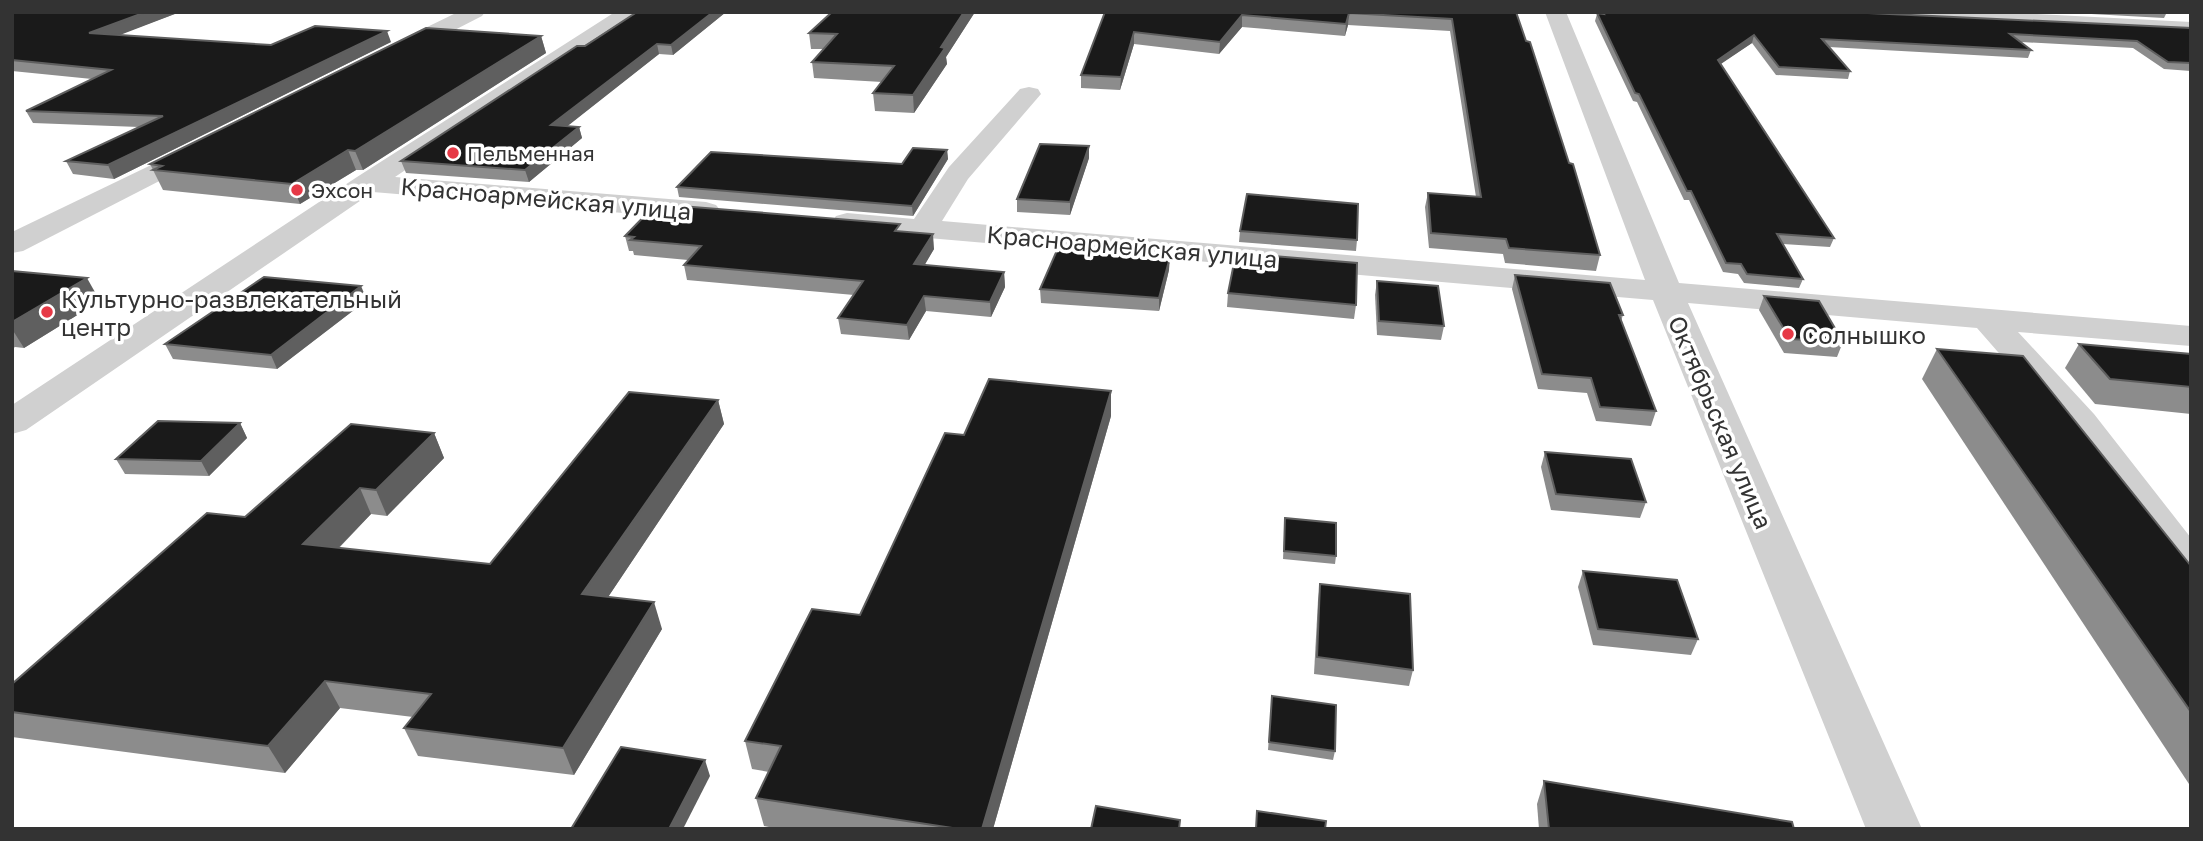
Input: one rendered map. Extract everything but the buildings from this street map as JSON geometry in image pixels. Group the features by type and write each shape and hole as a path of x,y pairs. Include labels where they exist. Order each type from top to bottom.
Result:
{"street":[{"path":"365,67 475,12"},
{"path":"12,422 367,183 630,12"},
{"name":"Октябрьская улица","path":"1555,12 1665,289 1894,829"},
{"path":"1866,12 2191,28"},
{"path":"2178,12 2191,20"},
{"path":"923,229 942,194 962,166 1029,94"},
{"path":"12,244 218,141"},
{"name":"Красноармейская улица","path":"367,183 729,213"},
{"name":"Красноармейская улица","path":"812,220 1665,289 2191,336"},
{"path":"1986,317 2080,422 2191,570"}],"place":[{"name":"Пельменная","path":"453,153"},
{"name":"Эхсон","path":"297,190"},
{"name":"Культурно-развлекательный центр","path":"47,312"},
{"name":"Солнышко","path":"1788,334"}]}
